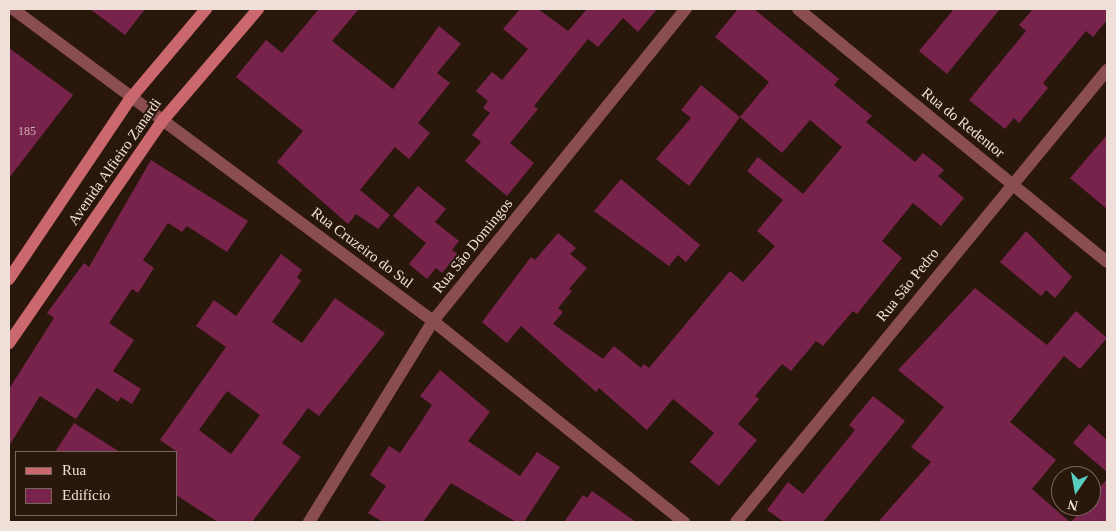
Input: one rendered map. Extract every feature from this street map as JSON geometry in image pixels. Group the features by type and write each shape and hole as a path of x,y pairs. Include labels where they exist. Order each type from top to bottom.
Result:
{"street":[{"name":"Rua Cruzeiro do Sul","path":"12,9 130,99 162,120 433,321 684,522"},
{"name":"Avenida Alfieiro Zanardi","path":"9,279 130,99 206,9"},
{"name":"Avenida Alfieiro Zanardi","path":"9,343 162,120 258,9"},
{"name":"Rua São Domingos","path":"309,522 433,321 686,9"},
{"name":"Rua do Redentor","path":"798,9 1107,262"},
{"name":"Rua São Pedro","path":"736,522 1107,70"}],"building":[{"path":"90,9 145,9 125,35"},
{"path":"319,9 359,9 332,41 393,89 439,26 461,44 437,73 450,83 418,123 430,133 409,159 395,147 360,190 390,215 378,229 356,214 348,224 277,162 303,131 236,77 266,40 282,53"},
{"path":"520,9 538,9 568,31 587,9 657,9 638,32 623,18 598,47 588,39 534,106 538,109 510,143 534,163 507,196 465,161 481,142 472,135 490,113 483,108 488,101 476,91 492,72 502,80 528,49 503,29"},
{"path":"738,9 754,9 839,79 834,85 872,116 866,122 915,162 923,153 944,170 938,176 964,198 941,226 913,203 882,241 902,258 857,314 853,311 823,346 816,341 791,371 782,364 755,396 759,399 738,424 757,440 719,486 690,462 714,433 673,399 647,430 599,388 596,392 521,326 507,343 482,322 531,257 535,260 558,233 576,248 570,254 587,268 569,289 572,291 558,308 563,312 553,324 603,359 614,346 641,368 644,364 649,368 730,271 743,282 775,246 757,231 783,200 747,171 758,157 803,194 842,147 810,120 782,153 740,117 769,82 715,37"},
{"path":"954,9 1000,9 947,74 919,51"},
{"path":"1033,9 1107,9 1107,20 1093,37 1086,31 1043,83 1048,88 1019,123 1014,118 1005,129 969,100 1026,31 1019,25"},
{"path":"9,48 73,95 9,178"},
{"path":"701,85 740,117 689,186 656,159 691,118 681,110"},
{"path":"1107,135 1107,209 1070,178"},
{"path":"151,160 248,221 227,252 187,226 182,232 168,223 143,260 154,268 138,293 132,289 109,323 134,340 113,371 141,389 132,404 121,397 118,402 97,388 76,419 40,396 9,446 9,389 54,318 47,313 84,263 89,267"},
{"path":"621,179 700,245 686,262 678,255 669,266 594,211"},
{"path":"418,186 446,209 435,222 459,241 452,250 458,254 442,273 436,268 427,279 409,264 426,243 393,216"},
{"path":"1026,231 1072,277 1055,298 1046,290 1041,296 1000,262"},
{"path":"281,254 302,270 297,277 301,281 272,322 302,343 335,298 385,333 319,416 308,408 282,443 301,457 252,522 218,522 178,496 178,451 160,440 226,347 196,326 214,300 236,316","holes":["227,391 260,415 231,454 199,430"]},
{"path":"975,288 1047,345 1076,311 1107,338 1080,369 1064,356 1010,422 1056,460 1032,489 1051,506 1051,516 1063,516 1070,522 878,522 931,462 911,447 944,407 898,370"},
{"path":"440,370 490,412 468,441 520,476 537,452 560,467 524,522 516,522 451,483 423,522 383,522 368,513 386,486 370,475 389,446 400,453 419,425 432,405 420,396"},
{"path":"873,396 905,421 823,522 784,522 767,510 788,482 803,494 855,430 849,425"},
{"path":"74,423 118,451 56,451"},
{"path":"1089,424 1107,440 1107,472 1101,466 1073,443"},
{"path":"1107,479 1107,522 1071,522 1076,516 1101,516 1101,486"},
{"path":"592,491 636,522 564,522 583,495 587,498"}]}
